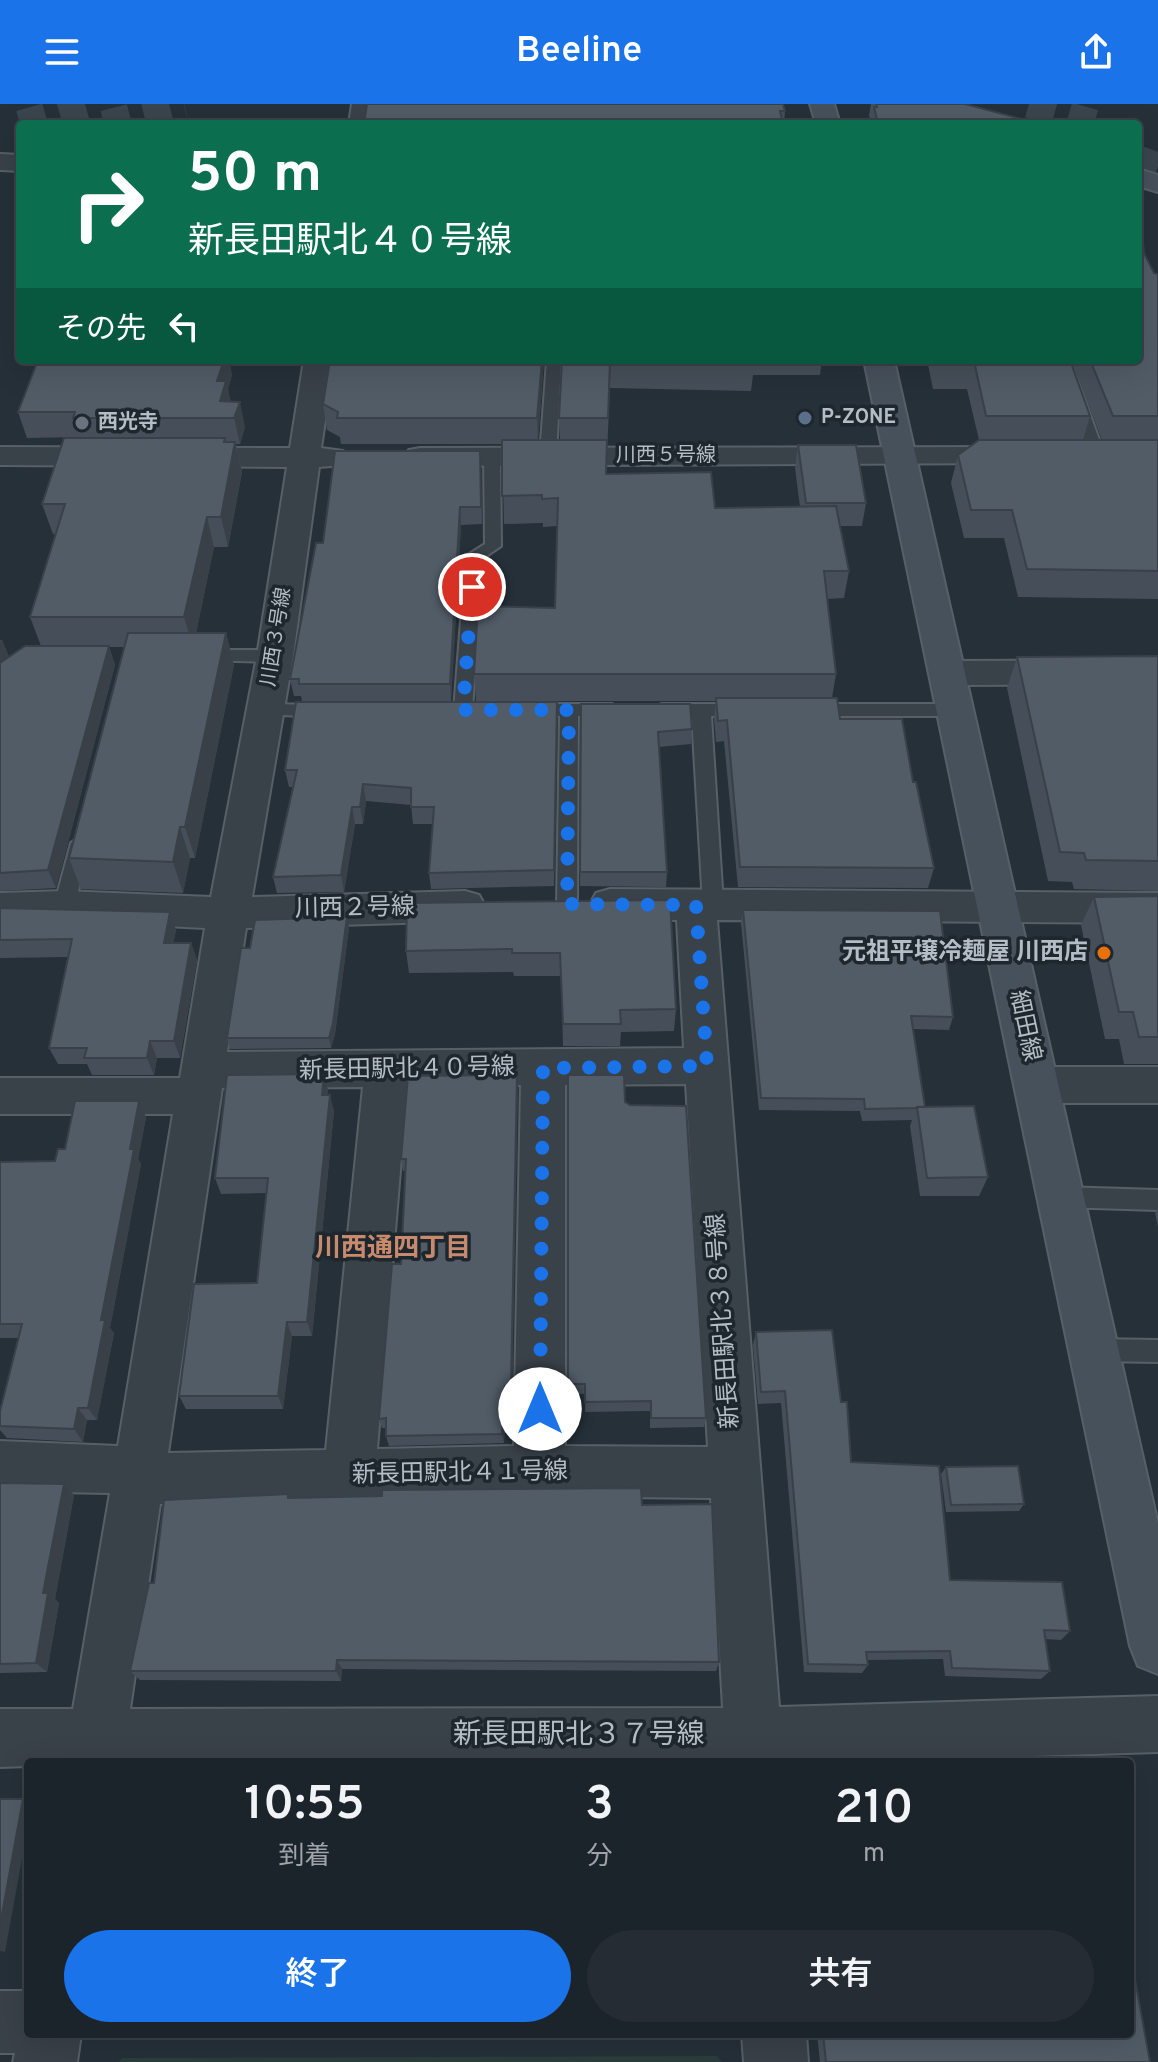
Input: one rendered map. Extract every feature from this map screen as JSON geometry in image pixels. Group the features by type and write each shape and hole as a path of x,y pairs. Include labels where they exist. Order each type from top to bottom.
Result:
{"street":[{"name":"川西３号線","path":"95,1749 200,1083 275,656 318,364"},
{"name":"細田線","path":"880,364 1094,1350 1148,1549 1158,1646"},
{"name":"川西５号線","path":"0,456 1112,456"},
{"path":"951,692 1158,672"},
{"name":"川西２号線","path":"0,908 64,906 228,913 536,905 1158,908"},
{"name":"新長田駅北３８号線","path":"704,905 707,1066 754,1749"},
{"name":"新長田駅北４０号線","path":"0,1096 386,1072 707,1066"},
{"path":"539,1471 543,1068"},
{"path":"349,1477 386,1072"},
{"path":"1037,1085 1158,1085"},
{"name":"新長田駅北４１号線","path":"0,1466 109,1468 138,1479 539,1471 735,1473"},
{"name":"新長田駅北３７号線","path":"0,1738 95,1749 754,1749 1158,1724"},
{"path":"0,2022 24,2022"},
{"path":"45,2062 48,2038"},
{"path":"774,2038 776,2062"}],"lane":[{"path":"548,456 554,364"},
{"path":"1065,364 1112,456"},
{"path":"463,710 474,556 493,546 492,456"},
{"path":"176,656 275,656"},
{"path":"796,710 951,692"},
{"path":"265,710 344,711"},
{"path":"508,710 765,710"},
{"path":"536,905 569,710"},
{"path":"701,710 704,905"},
{"path":"64,906 86,822"},
{"path":"1061,1197 1158,1200"},
{"path":"1094,1350 1158,1351"}],"green space":[{"path":"717,2056 722,2062 119,2062 122,2058"}],"building":[{"path":"367,104 783,104 785,111 780,111 782,120 365,120"},
{"path":"876,104 965,104 1026,120 877,120 874,107 877,107"},
{"path":"1142,240 1144,253 1154,273 1158,274 1158,416 1113,416 1092,364 1142,364"},
{"path":"36,364 223,364 217,381 226,381 220,401 240,402 234,418 73,418 75,412 18,412"},
{"path":"329,364 542,364 537,418 337,418 338,412 323,404"},
{"path":"562,364 610,364 608,418 559,418"},
{"path":"975,364 1071,364 1090,416 986,416"},
{"path":"64,438 225,438 224,442 235,442 221,517 207,517 184,617 30,617 65,504 42,504"},
{"path":"502,440 607,440 606,474 711,472 715,508 836,506 849,571 824,571 836,674 474,674 478,606 555,608 558,498 542,499 542,495 502,496"},
{"path":"979,440 1158,440 1158,571 1027,569 1012,510 971,510 958,455"},
{"path":"798,445 856,445 866,503 806,503"},
{"path":"335,451 480,451 481,507 460,507 450,684 299,684 299,679 290,679 316,543 323,543"},
{"path":"128,633 226,633 185,827 180,827 173,862 69,858"},
{"path":"25,646 109,646 48,870 0,873 0,663"},
{"path":"1158,656 1158,861 1086,860 1084,853 1060,852 1017,657"},
{"path":"716,698 837,698 840,719 902,719 913,782 916,782 934,868 740,867 727,720 718,721"},
{"path":"296,702 557,702 554,870 429,873 434,807 411,807 411,788 363,784 360,807 352,807 341,875 273,877 297,770 285,770"},
{"path":"581,704 690,704 692,729 658,732 667,872 580,872"},
{"path":"1158,896 1158,1037 1139,1037 1133,1012 1119,1012 1094,897"},
{"path":"670,900 676,1009 620,1010 621,1024 563,1024 560,953 512,953 512,949 406,951 407,903"},
{"path":"0,908 170,912 164,943 191,943 174,1041 150,1041 147,1058 84,1058 87,1048 49,1048 72,939 0,940"},
{"path":"743,910 940,911 953,1017 911,1016 925,1107 865,1109 864,1099 761,1098"},
{"path":"347,917 329,1038 227,1038 241,948 250,948 255,920"},
{"path":"324,1074 322,1095 330,1095 307,1322 287,1322 278,1396 179,1396 194,1284 257,1283 268,1178 215,1178 227,1075"},
{"path":"517,1075 511,1386 505,1386 502,1434 386,1436 386,1418 379,1419 392,1264 401,1264 406,1159 401,1159 408,1076"},
{"path":"568,1075 624,1075 625,1102 630,1105 686,1106 706,1418 651,1418 651,1401 585,1402 585,1384 568,1384"},
{"path":"75,1101 139,1101 130,1149 134,1149 101,1320 105,1320 88,1408 78,1408 74,1429 0,1426 0,1411 22,1324 0,1324 0,1162 55,1161 58,1149 65,1149"},
{"path":"974,1106 988,1177 927,1178 917,1107"},
{"path":"832,1330 841,1402 847,1402 851,1462 939,1466 950,1580 1062,1582 1070,1631 1044,1630 1050,1671 952,1668 950,1651 866,1652 868,1665 808,1664 785,1391 761,1392 756,1332"},
{"path":"1018,1466 1024,1504 951,1505 946,1467"},
{"path":"0,1483 64,1484 43,1593 48,1593 36,1663 0,1664"},
{"path":"641,1488 642,1505 712,1504 719,1662 337,1660 336,1671 130,1671 149,1583 154,1583 164,1500 288,1494 288,1498 382,1496 382,1490"},
{"path":"0,1799 23,1799 0,1925"},
{"path":"1134,1974 1150,2062 826,2062 823,2038 1134,2038"}],"tunnel":[{"path":"34,120 90,104"},
{"path":"120,120 184,104"},
{"path":"1029,104 1083,120"},
{"path":"1142,160 1158,166"}],"place":[{"name":"P-ZONE","path":"805,418"},
{"name":"西光寺","path":"82,423"},
{"name":"元祖平壌冷麺屋 川西店","path":"1104,953"}],"district":[{"name":"川西通四丁目","path":"393,1249"}],"route":[{"path":"472,587 463,710 569,710 567,904 696,905 707,1066 543,1068 540,1409"}]}
